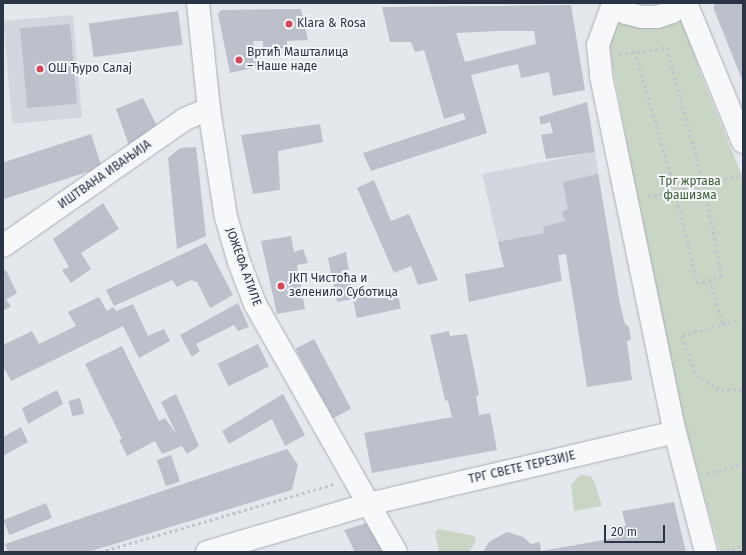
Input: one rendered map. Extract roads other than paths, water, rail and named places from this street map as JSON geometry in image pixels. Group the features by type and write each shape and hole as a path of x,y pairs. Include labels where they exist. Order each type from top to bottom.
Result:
{"street":[{"name":"ЈОЖЕФА АТИЛЕ","path":"198,3 209,109 226,217 255,304 369,504"},
{"path":"706,552 676,432 601,76 598,45 613,4 626,13 642,17 658,17 672,12 685,3 743,142"},
{"name":"ИШТВАНА ИВАЊИЈА","path":"3,246 185,119 209,109"},
{"name":"ТРГ СВЕТЕ ТЕРЕЗИЈЕ","path":"207,552 369,504 676,432"},
{"path":"369,504 396,552"}],"place":[{"name":"Klara & Rosa","path":"289,24"},
{"name":"Вртић Машталица – Наше наде","path":"239,60"},
{"name":"ОШ Ђуро Салај","path":"40,69"},
{"name":"ЈКП Чистоћа и зеленило Суботица","path":"281,286"}],"park label":[{"name":"Трг жртава фашизма","path":"690,189"}]}
